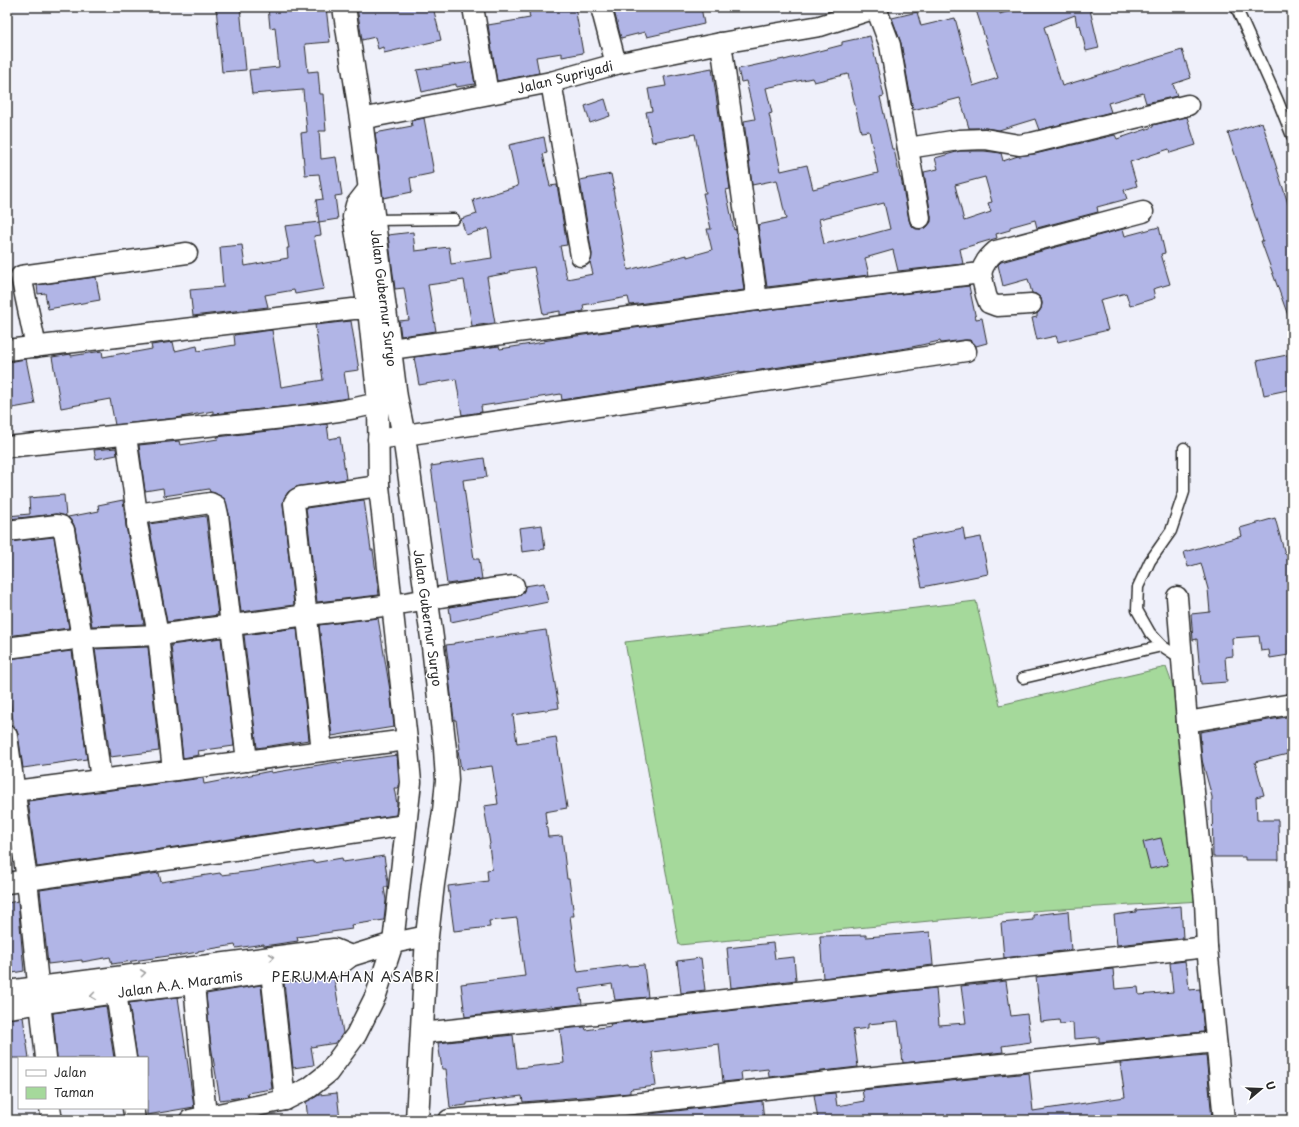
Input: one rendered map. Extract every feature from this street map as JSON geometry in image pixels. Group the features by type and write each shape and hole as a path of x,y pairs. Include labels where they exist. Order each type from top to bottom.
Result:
{"main road":[{"path":"344,7 361,119"},
{"name":"Jalan Gubernur Suryo","path":"361,119 374,220 377,309 390,349 387,400 404,436 444,741 447,780 427,936 416,1120"}],"street":[{"path":"473,7 488,94"},
{"path":"601,7 616,64"},
{"name":"Jalan Supriyadi","path":"361,119 551,82 616,64 721,43 820,26 877,7"},
{"path":"877,7 890,45 920,218"},
{"path":"721,43 757,300"},
{"path":"551,82 581,256"},
{"path":"908,148 959,140 985,139 1020,145 1188,105"},
{"path":"194,984 198,1119 285,1100 308,1088 328,1073 356,1035 376,994 393,943 410,782 407,740 379,486 378,439 387,400 377,309 353,217 356,205 370,187"},
{"path":"1031,304 998,306 989,303 981,273 983,264 996,251 1144,212"},
{"path":"36,347 14,277 187,253"},
{"path":"390,349 757,300 981,273"},
{"path":"7,350 345,310 377,309"},
{"path":"378,439 966,351"},
{"path":"7,447 126,436 341,411 387,400"},
{"path":"126,436 137,524 158,635 173,770"},
{"path":"322,751 294,502 302,497 379,486"},
{"path":"136,514 210,503 216,506 247,761"},
{"path":"7,531 57,524 64,530 82,638 101,780"},
{"path":"7,648 82,638 158,635 392,605 514,586"},
{"path":"1177,598 1187,722 1205,901 1206,947 1224,1120"},
{"path":"1187,722 1292,704"},
{"path":"7,736 11,791 27,880 46,1057"},
{"path":"11,791 407,740"},
{"path":"7,883 406,825"},
{"name":"Jalan A.A. Maramis","path":"7,991 39,995 116,993 194,984 271,972 338,966 351,956 393,943 427,936"},
{"path":"422,1033 1206,947"},
{"name":"Jalan A.A. Maramis","path":"7,1008 39,995 334,949 351,956"},
{"path":"271,972 285,1100"},
{"path":"116,993 126,1057"},
{"path":"449,1120 597,1108 871,1077 1216,1042"},
{"path":"50,1109 52,1120"},
{"path":"133,1109 135,1120"}],"lane":[{"path":"1236,7 1292,136"},
{"path":"374,220 454,218"},
{"path":"1182,659 1162,646 1150,633 1137,610 1138,587 1150,561 1171,531 1184,492 1184,448"},
{"path":"1023,678 1162,646"}],"green space":[{"path":"976,601 1000,705 1166,667 1186,722 1201,901 1045,910 679,945 625,642"}],"building":[{"path":"216,7 240,7 246,70 222,72"},
{"path":"268,7 326,7 330,42 305,44 308,72 318,71 320,94 323,94 326,131 319,131 321,159 336,157 342,195 335,196 338,219 319,222 316,200 323,199 319,174 305,175 301,133 307,132 303,90 252,94 249,70 279,67 275,27 270,28"},
{"path":"357,7 433,7 441,40 384,53 383,47 378,49 375,37 362,40"},
{"path":"528,7 575,7 583,53 562,57 562,53 536,57 539,73 497,81 488,25 530,18"},
{"path":"613,7 701,7 704,24 647,37 645,32 621,38"},
{"path":"975,7 999,7 1000,14 1022,7 1093,7 1093,9 1090,10 1099,48 1086,51 1080,25 1077,26 1075,15 1044,27 1062,86 1182,50 1191,78 1173,84 1177,96 1146,103 1143,93 1108,103 1111,112 1039,130 1035,119 999,130 969,128 960,98 913,110 901,43 892,18 917,12 921,26 955,18 973,86 998,78"},
{"path":"870,36 884,96 880,97 892,149 894,149 901,178 909,220 911,226 916,229 927,227 931,222 924,172 938,169 935,158 960,151 984,151 1001,153 1003,161 1018,156 1035,154 1115,135 1117,139 1153,127 1153,125 1187,117 1196,145 1170,153 1169,149 1130,162 1137,186 1124,190 1127,199 1097,207 1098,212 1037,228 1035,220 1010,227 1010,230 996,234 997,238 960,249 963,264 898,271 893,250 865,258 869,275 767,287 758,225 786,219 777,180 752,185 744,121 755,119 746,81 741,82 738,69 784,60 842,45 842,42","holes":["848,74 861,132 869,131 878,173 813,189 807,165 781,171 769,114 772,113 766,88 812,78 814,82","985,177 992,202 988,203 991,212 964,221 955,185","884,203 890,229 824,244 819,219"]},
{"path":"471,62 475,84 456,87 456,84 422,92 417,70"},
{"path":"712,68 730,189 726,190 734,230 736,229 744,290 630,305 628,297 583,305 584,311 560,315 560,311 543,314 534,267 509,271 509,273 487,277 495,323 472,326 464,280 428,285 436,331 401,336 399,321 409,320 404,288 395,289 388,235 413,232 415,251 449,247 451,264 492,258 488,228 466,235 461,219 477,214 473,200 518,186 509,145 544,137 547,153 543,154 550,186 557,185 567,245 560,246 567,279 593,274 590,262 592,254 580,180 611,174 628,270 712,250 707,229 711,229 703,193 706,193 695,134 652,142 646,112 652,111 648,89 666,86 664,77"},
{"path":"605,99 610,116 590,123 585,106"},
{"path":"424,118 434,173 410,178 412,192 383,198 375,133 412,126 411,121"},
{"path":"1262,122 1292,216 1292,321 1290,321 1261,241 1263,241 1228,133"},
{"path":"319,222 321,235 314,236 324,289 295,294 294,290 265,295 268,307 193,316 190,290 223,287 220,247 242,245 245,266 288,258 287,248 289,248 285,226"},
{"path":"1159,227 1165,253 1161,254 1170,284 1153,289 1155,298 1130,306 1126,293 1100,300 1108,330 1058,342 1056,336 1037,340 1032,318 1037,317 1037,314 1041,309 1041,298 1032,293 1028,279 1003,286 998,265 1001,262 1123,229 1125,236"},
{"path":"96,277 100,300 48,309 45,293 38,294 37,285"},
{"path":"969,286 976,319 982,318 987,343 976,346 970,340 941,343 940,341 907,348 740,373 740,371 687,381 562,400 561,394 481,406 482,412 462,415 456,379 419,385 414,357 499,346 500,349 562,338 758,311"},
{"path":"351,321 359,370 344,372 348,398 301,405 213,414 213,411 176,418 115,425 110,399 61,408 52,357 71,354 71,356 102,351 103,357 152,349 151,345 173,342 175,351 197,346 198,351 235,345 234,335 272,330 281,387 323,380 315,325"},
{"path":"1292,354 1292,389 1264,395 1257,361"},
{"path":"26,359 35,404 7,409 7,362"},
{"path":"327,424 329,439 340,437 346,479 296,487 288,492 283,504 294,605 241,612 229,514 225,499 215,493 210,492 209,489 164,496 163,488 145,491 139,445 179,441 180,445 218,439 217,437"},
{"path":"116,448 117,455 96,459 94,450"},
{"path":"484,458 487,477 463,480 474,559 479,559 482,579 447,584 431,466"},
{"path":"64,495 66,516 56,514 8,519 7,516 30,514 29,498"},
{"path":"123,500 126,526 144,624 92,626 75,528 68,517 99,511 98,505"},
{"path":"364,500 379,595 317,602 306,508"},
{"path":"206,516 218,615 167,622 149,524"},
{"path":"1275,518 1285,554 1292,552 1292,650 1288,651 1289,655 1270,658 1269,650 1261,651 1259,636 1232,638 1233,656 1225,657 1227,682 1201,684 1197,639 1193,640 1191,614 1210,612 1208,589 1201,563 1188,567 1184,552 1242,536 1240,528"},
{"path":"542,525 545,549 522,552 519,528"},
{"path":"963,528 965,540 981,537 988,574 922,587 912,538"},
{"path":"54,537 69,628 7,636 7,542"},
{"path":"544,583 548,602 451,622 449,607 515,597 521,595 525,586"},
{"path":"378,618 390,690 394,727 332,736 319,625"},
{"path":"297,628 309,740 257,748 244,635"},
{"path":"546,630 559,708 513,715 517,743 556,737 567,808 545,812 548,837 562,836 567,879 569,879 574,916 570,916 577,969 578,972 628,965 644,965 648,997 615,1000 612,984 580,989 582,1004 552,1006 465,1017 461,984 525,976 517,918 489,921 490,927 454,931 448,886 488,881 487,870 492,869 484,806 498,804 492,766 461,770 458,750 460,749 456,720 454,720 446,645"},
{"path":"221,638 234,746 198,751 199,755 183,758 171,645"},
{"path":"148,647 159,751 110,757 95,649"},
{"path":"72,651 87,759 23,768 18,734 14,727 7,679 7,659"},
{"path":"1292,716 1292,753 1255,762 1264,795 1256,797 1257,820 1278,820 1279,860 1245,860 1245,857 1213,857 1212,797 1202,760 1200,732"},
{"path":"397,755 399,788 394,788 397,804 396,815 37,867 28,801 203,778 204,784 271,771 271,773 337,762"},
{"path":"7,820 13,860 7,861"},
{"path":"1161,838 1168,865 1150,869 1143,842"},
{"path":"384,856 388,887 384,887 386,900 384,920 351,925 352,929 297,937 298,941 264,946 264,944 236,948 235,945 175,956 112,964 110,957 82,962 82,960 48,964 40,890 159,873 161,882 220,873 221,875 253,871 313,861 313,863 342,858 343,862"},
{"path":"18,901 24,971 7,974 7,903"},
{"path":"1181,906 1183,938 1117,945 1114,915 1136,912 1136,910"},
{"path":"1068,911 1071,950 1004,958 1001,923 1033,920 1033,915"},
{"path":"930,932 933,965 823,978 820,936 866,935 866,937"},
{"path":"773,943 775,959 794,957 796,980 731,988 727,948"},
{"path":"701,958 705,990 681,993 677,961"},
{"path":"1185,961 1189,990 1200,989 1204,1032 1099,1042 1099,1037 1074,1039 1073,1023 1060,1024 1059,1020 1041,1022 1036,977 1113,969 1115,989 1138,987 1139,995 1173,992 1170,963"},
{"path":"334,978 343,1033 336,1043 311,1047 314,1065 293,1068 284,982"},
{"path":"1006,981 1011,1016 1027,1014 1031,1042 1002,1046 1003,1052 903,1063 898,1021 868,1024 868,1028 853,1030 858,1067 769,1077 768,1069 741,1072 742,1080 723,1082 719,1044 652,1052 656,1086 631,1089 630,1093 523,1102 522,1096 467,1103 467,1105 450,1107 446,1069 442,1069 438,1043 513,1035 517,1068 564,1063 560,1029 585,1027 586,1030 611,1026 610,1024 936,988 939,1025 966,1023 961,986"},
{"path":"261,985 272,1089 247,1093 248,1096 244,1097 220,1100 210,1039 206,994"},
{"path":"178,997 194,1107 147,1115 148,1057 137,1057 129,1003"},
{"path":"106,1006 114,1057 57,1057 53,1013"},
{"path":"23,1017 29,1057 7,1058 7,1019"},
{"path":"1206,1055 1212,1119 1203,1120 818,1120 814,1095 835,1093 837,1106 864,1101 862,1090 1029,1073 1033,1111 1125,1097 1120,1063"},
{"path":"337,1093 340,1120 308,1120 306,1102 319,1095"},
{"path":"762,1101 764,1120 651,1120 650,1114"},
{"path":"633,1116 634,1120 591,1120 598,1119"}],"district":[{"name":"PERUMAHAN ASABRI","path":"356,977"}]}
